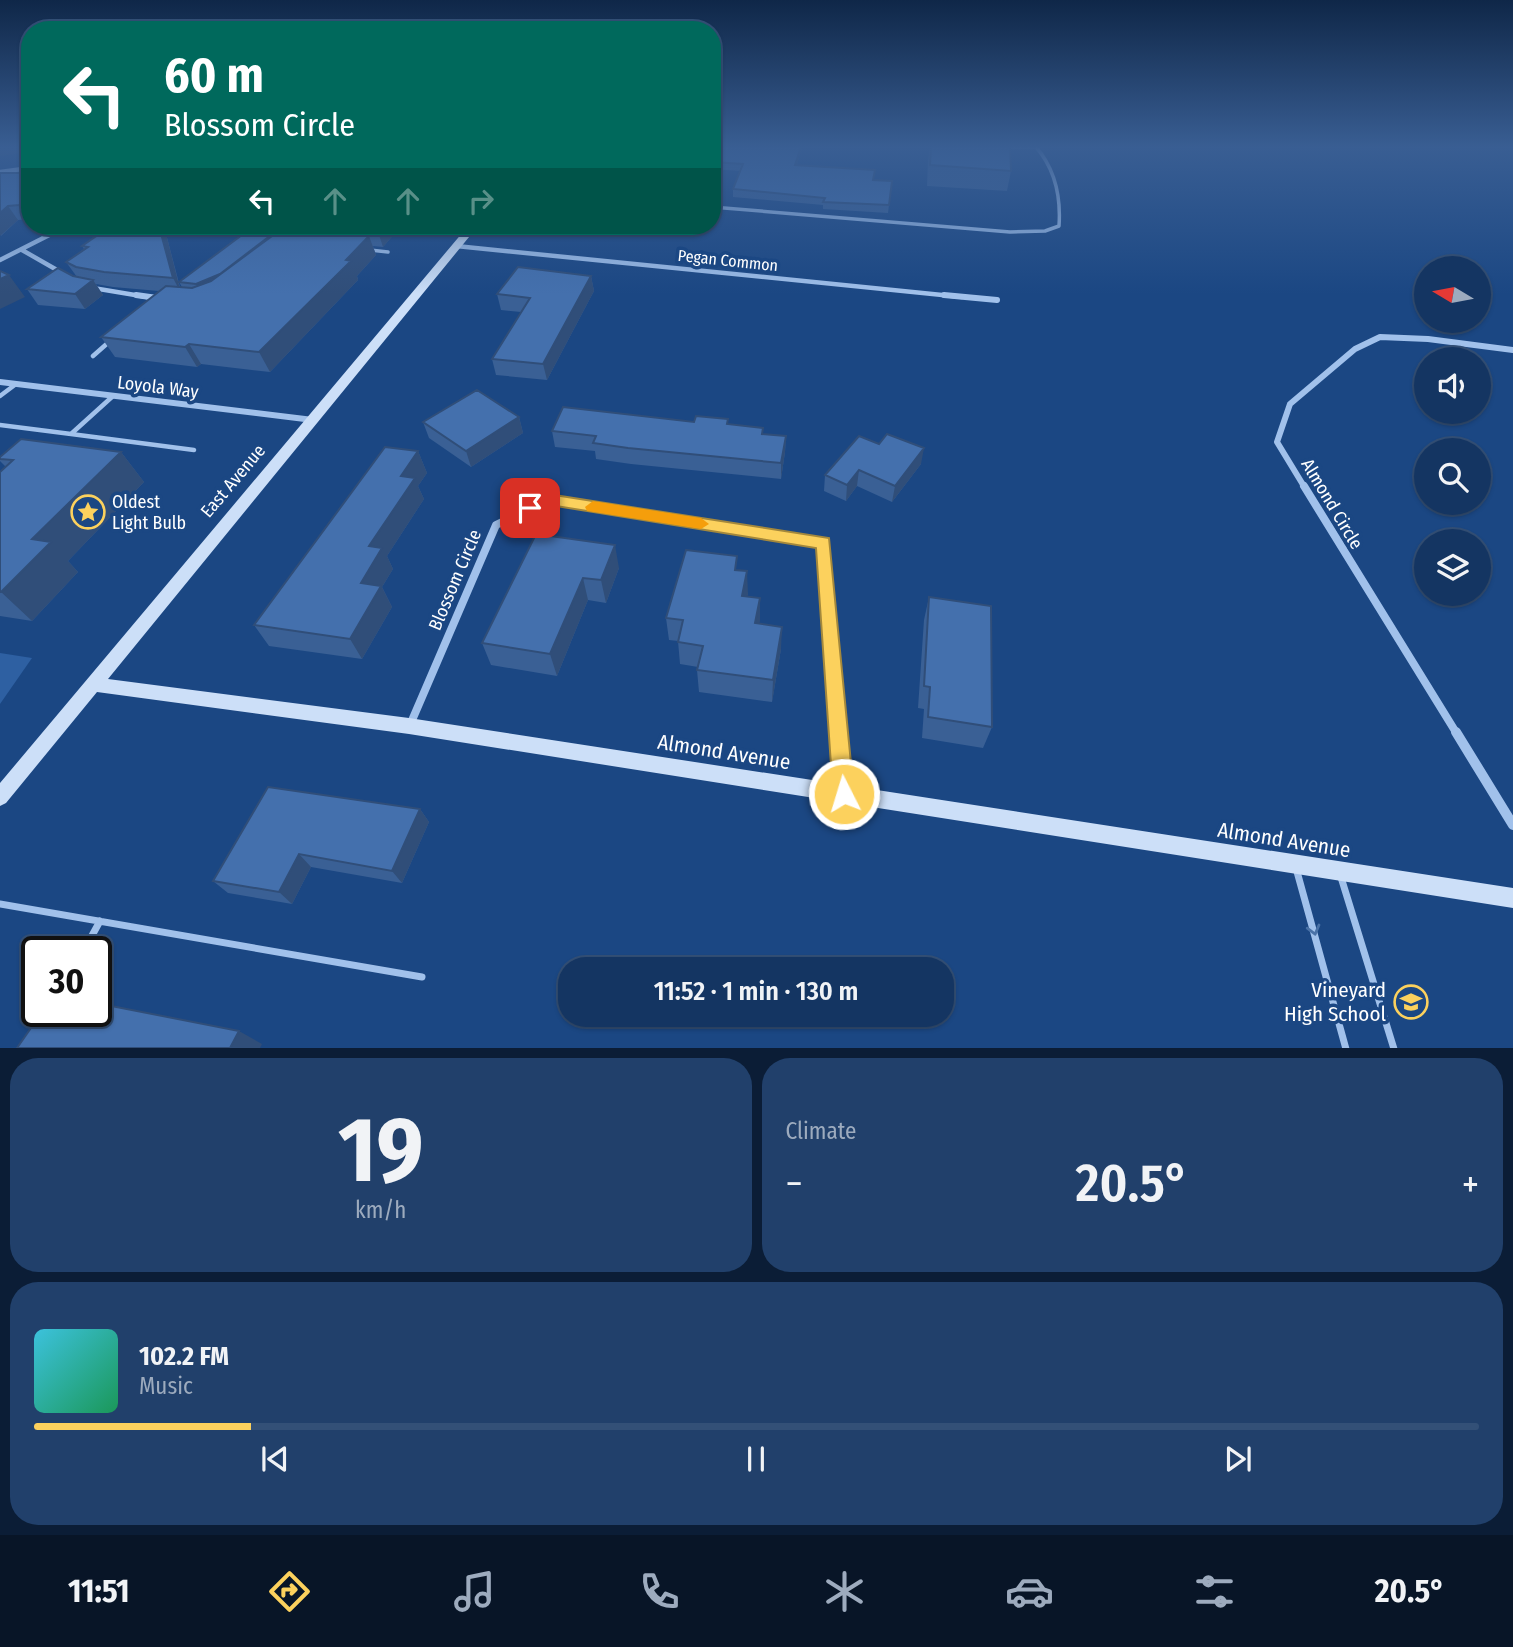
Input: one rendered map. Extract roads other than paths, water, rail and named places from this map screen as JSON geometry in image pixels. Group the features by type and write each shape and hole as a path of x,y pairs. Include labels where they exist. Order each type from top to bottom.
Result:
{"street":[{"path":"0,260 50,235"},
{"path":"289,242 298,235"},
{"name":"East Avenue","path":"0,797 465,235"},
{"name":"Pegan Common","path":"456,246 997,300"},
{"path":"22,250 74,280"},
{"path":"84,286 161,299"},
{"name":"Almond Circle","path":"1513,350 1428,339 1380,337 1355,349 1290,404 1277,442 1513,825"},
{"name":"Loyola Way","path":"0,382 313,420"},
{"name":"Blossom Circle","path":"410,726 496,525 548,500 575,504 823,543 844,794"},
{"name":"Almond Avenue","path":"93,684 410,726 1513,898"}],"lane":[{"path":"721,208 1010,232 1045,231 1059,226 1061,211 1058,196"},
{"path":"363,250 388,252"},
{"path":"151,307 161,299"},
{"path":"93,356 112,340"},
{"path":"0,396 16,384"},
{"path":"71,434 113,396"},
{"path":"0,425 194,450"},
{"path":"1295,865 1346,1048"},
{"path":"1339,871 1394,1048"},
{"path":"0,904 422,977"},
{"path":"92,936 100,922"}],"place":[{"name":"Oldest Light Bulb","path":"88,512"},
{"name":"Vineyard High School","path":"1411,1002"}]}
